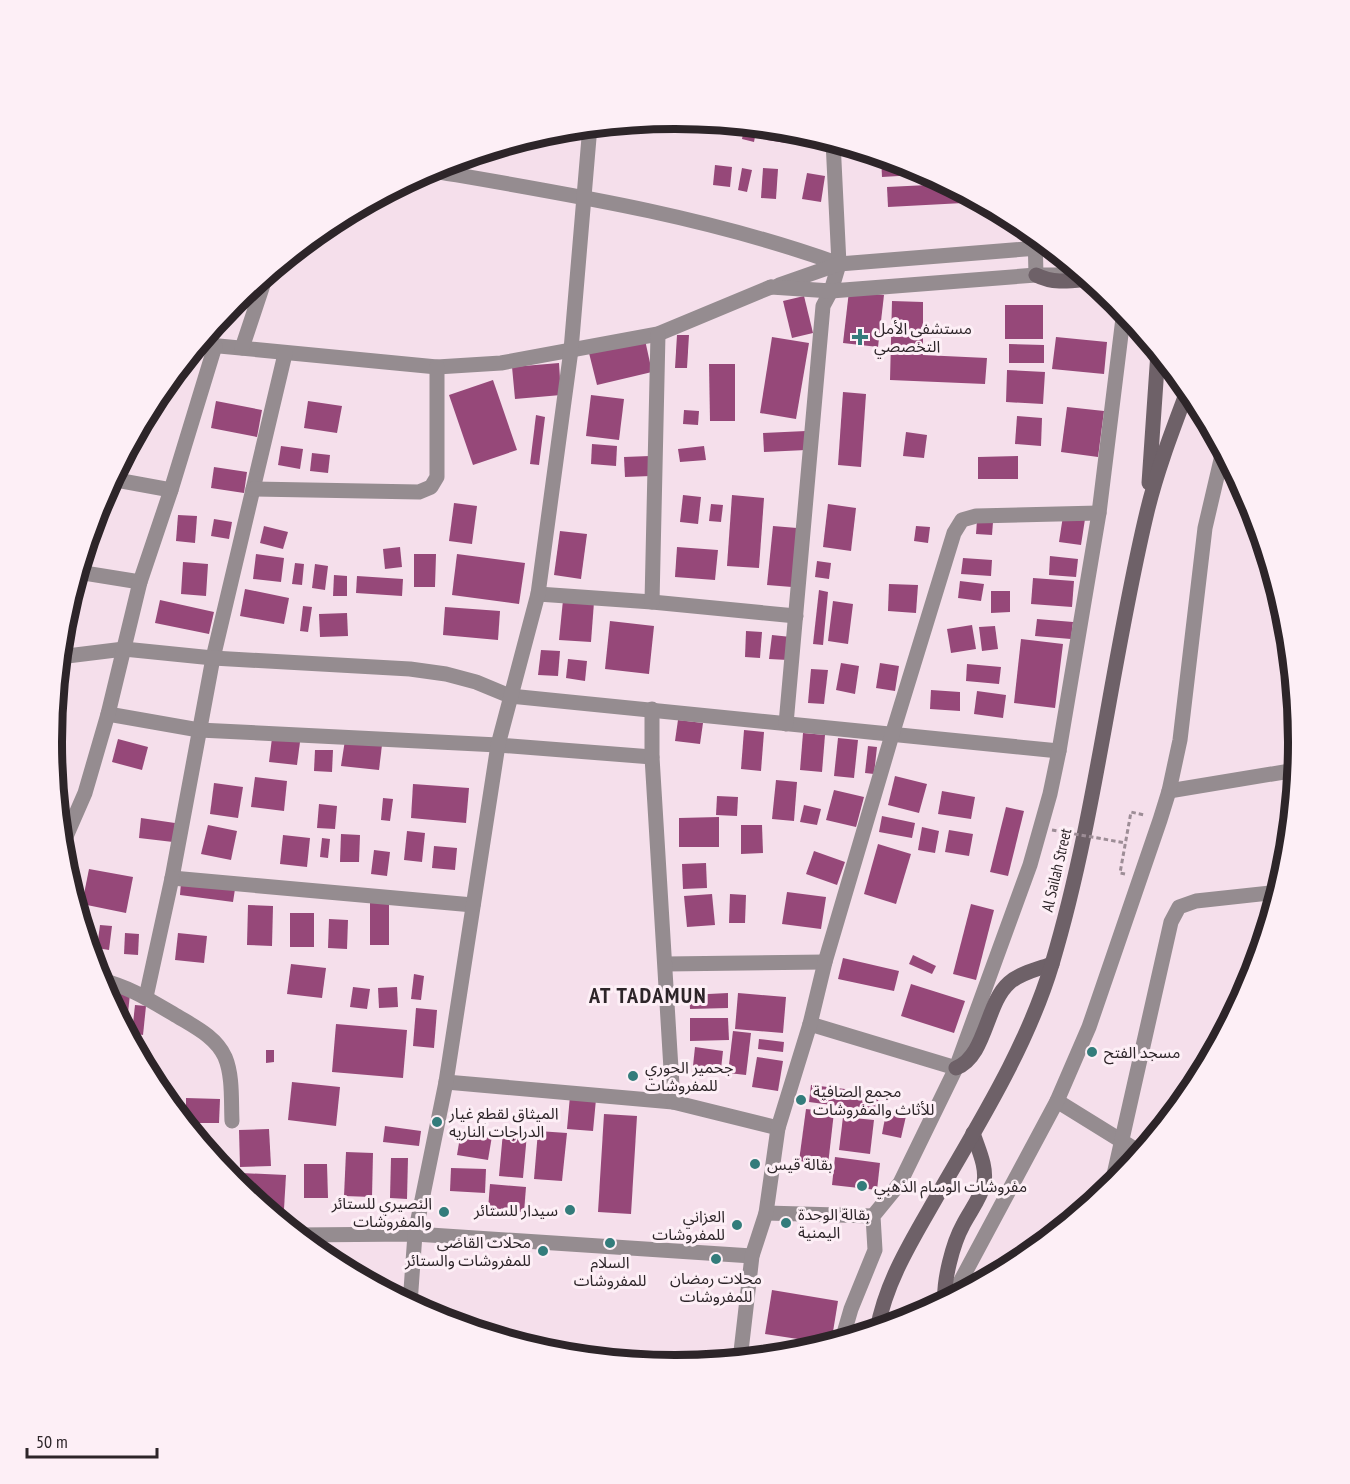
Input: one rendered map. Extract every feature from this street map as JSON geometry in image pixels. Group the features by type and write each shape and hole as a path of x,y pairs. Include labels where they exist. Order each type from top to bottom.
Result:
{"main road":[{"path":"1036,275 1059,282 1079,280"},
{"path":"1147,511 1157,363"},
{"name":"Al Sailah Street","path":"880,1320 886,1295 901,1258 1010,1067 1036,1010 1052,964 1087,819 1147,511 1184,400"},
{"path":"956,1068 969,1060 1002,990 1018,977 1052,964"},
{"path":"945,1292 955,1242 981,1193 984,1182 983,1164 973,1133"}],"street":[{"path":"411,1295 415,1234 446,1082 498,745 538,594 571,350 589,135"},
{"path":"786,723 823,306 831,291 839,264 833,149"},
{"path":"445,173 584,197 719,226 783,244 839,264"},
{"path":"208,345 285,354 437,367 501,363 658,334 771,287 839,264 1032,244"},
{"path":"1036,275 1039,249"},
{"path":"771,287 831,291 1070,273"},
{"path":"242,348 262,289"},
{"path":"844,1332 875,1250 873,1216 900,1183 956,1068 1030,865 1050,794 1099,513 1122,322"},
{"path":"652,602 658,334"},
{"path":"69,832 85,793 108,714 140,582 215,345"},
{"path":"146,997 172,878 213,658 285,354"},
{"path":"253,489 419,492 430,487 437,477 437,367"},
{"path":"958,1286 1057,1101 1089,1027 1169,791 1180,740 1205,528 1221,463"},
{"path":"120,481 171,490"},
{"path":"741,1351 752,1256 766,1213 778,1128 892,735 954,533 962,520 976,516 1099,513"},
{"path":"85,573 140,582"},
{"path":"538,594 796,616"},
{"path":"68,656 124,649 213,658 410,669 446,674 476,682 510,696 1059,751"},
{"path":"652,709 652,757 673,1102"},
{"path":"108,714 199,730 498,745 652,757"},
{"path":"1169,791 1287,771"},
{"path":"172,878 473,905"},
{"path":"1115,1169 1171,922 1179,907 1196,901 1270,893"},
{"path":"666,964 825,962"},
{"path":"111,982 146,997 199,1028 212,1039 225,1058 231,1084 232,1121"},
{"path":"810,1024 956,1068"},
{"path":"446,1082 673,1102 778,1128"},
{"path":"1057,1101 1134,1149"},
{"path":"766,1213 873,1216"},
{"path":"310,1235 415,1234 752,1256"}],"path":[{"path":"1120,873 1131,812"},
{"path":"1052,830 1126,843"}],"building":[{"path":"743,133 755,134 754,142 742,139"},
{"path":"768,136 787,139 786,143 767,140"},
{"path":"881,164 911,175 882,177"},
{"path":"715,165 732,167 730,187 713,185"},
{"path":"742,168 752,170 747,192 738,190"},
{"path":"763,168 778,169 776,199 761,198"},
{"path":"807,173 825,176 821,202 802,199"},
{"path":"931,185 967,203 888,207 887,187"},
{"path":"849,291 884,295 878,347 843,343"},
{"path":"804,296 813,333 792,338 783,301"},
{"path":"892,301 923,302 923,355 987,358 985,384 890,380"},
{"path":"1005,305 1043,305 1043,339 1005,339"},
{"path":"677,335 689,335 687,368 675,368"},
{"path":"772,337 809,343 796,419 760,413"},
{"path":"1056,337 1107,342 1104,374 1052,369"},
{"path":"645,340 652,372 597,385 589,353"},
{"path":"1009,344 1044,345 1044,363 1009,363"},
{"path":"559,363 561,395 515,399 512,367"},
{"path":"709,364 735,364 735,421 710,421"},
{"path":"1007,370 1045,372 1043,404 1006,402"},
{"path":"493,380 517,450 473,465 449,395"},
{"path":"843,392 866,394 861,467 838,465"},
{"path":"591,395 624,399 619,440 586,436"},
{"path":"216,401 262,410 257,437 211,428"},
{"path":"308,401 342,406 337,433 304,428"},
{"path":"1067,407 1104,411 1098,457 1061,452"},
{"path":"684,410 699,411 698,425 683,424"},
{"path":"536,415 545,417 539,465 530,464"},
{"path":"1017,416 1042,418 1041,446 1015,444"},
{"path":"806,431 806,450 764,452 763,433"},
{"path":"906,432 927,435 924,458 903,456"},
{"path":"592,444 617,446 616,466 591,464"},
{"path":"281,446 303,449 300,469 278,465"},
{"path":"704,446 706,460 680,462 678,449"},
{"path":"312,453 330,455 328,473 310,471"},
{"path":"650,456 651,476 625,477 624,457"},
{"path":"1018,456 1018,479 978,479 978,457"},
{"path":"214,467 247,472 244,493 211,488"},
{"path":"683,495 701,497 698,524 680,522"},
{"path":"732,495 764,498 759,568 727,566"},
{"path":"454,503 477,506 472,544 449,541"},
{"path":"711,504 723,505 721,522 709,521"},
{"path":"828,504 856,508 851,551 823,547"},
{"path":"178,515 197,516 195,543 176,541"},
{"path":"1063,516 1085,519 1081,545 1059,542"},
{"path":"214,519 232,522 229,539 211,536"},
{"path":"977,520 993,522 992,535 976,534"},
{"path":"264,526 288,532 283,549 260,543"},
{"path":"773,526 797,528 792,587 767,585"},
{"path":"916,526 930,527 928,543 914,541"},
{"path":"560,531 587,534 581,579 554,575"},
{"path":"400,547 402,567 385,569 383,549"},
{"path":"677,547 718,550 715,580 675,577"},
{"path":"256,554 284,558 281,582 253,579"},
{"path":"414,554 436,554 435,587 414,587"},
{"path":"457,554 525,563 519,604 452,595"},
{"path":"1050,556 1078,559 1076,577 1049,575"},
{"path":"963,558 992,560 991,576 961,574"},
{"path":"817,561 831,563 829,579 815,577"},
{"path":"183,562 208,564 206,596 181,594"},
{"path":"295,563 304,564 302,585 292,584"},
{"path":"315,564 328,566 325,590 312,588"},
{"path":"334,575 347,576 347,596 333,596"},
{"path":"357,576 403,579 402,596 356,593"},
{"path":"1033,578 1074,581 1072,607 1031,604"},
{"path":"960,581 984,584 981,601 958,598"},
{"path":"889,584 918,585 916,613 888,611"},
{"path":"245,589 289,598 284,624 240,616"},
{"path":"819,590 828,592 823,645 813,644"},
{"path":"991,591 1010,591 1010,612 991,613"},
{"path":"160,600 214,612 209,634 155,623"},
{"path":"563,600 594,602 591,642 559,640"},
{"path":"833,601 853,604 848,644 828,641"},
{"path":"303,606 312,607 308,632 300,631"},
{"path":"445,607 500,611 498,640 443,635"},
{"path":"347,613 348,636 320,637 319,614"},
{"path":"1037,619 1073,622 1071,639 1035,636"},
{"path":"610,621 654,626 649,674 605,669"},
{"path":"972,625 976,649 951,653 947,629"},
{"path":"995,626 998,649 982,651 979,627"},
{"path":"746,631 762,632 760,658 745,657"},
{"path":"772,635 791,637 788,660 769,659"},
{"path":"1021,639 1063,644 1055,708 1014,703"},
{"path":"541,650 560,651 558,676 538,675"},
{"path":"568,659 587,661 585,681 566,678"},
{"path":"841,663 859,666 855,694 836,690"},
{"path":"880,663 899,666 895,691 876,688"},
{"path":"967,664 1001,667 999,684 966,681"},
{"path":"811,669 828,670 824,704 808,703"},
{"path":"931,690 960,692 960,711 930,709"},
{"path":"977,691 1006,695 1003,718 974,714"},
{"path":"678,720 703,723 700,744 675,741"},
{"path":"744,730 764,732 761,771 741,769"},
{"path":"803,733 825,735 822,772 800,770"},
{"path":"272,738 300,742 297,765 269,762"},
{"path":"838,738 858,740 854,778 834,776"},
{"path":"118,739 148,747 142,770 112,762"},
{"path":"345,740 382,745 379,770 341,766"},
{"path":"868,746 877,747 874,774 865,773"},
{"path":"315,750 333,750 332,772 314,771"},
{"path":"895,776 927,784 919,813 888,805"},
{"path":"255,777 287,781 284,811 251,807"},
{"path":"776,780 797,782 794,821 772,819"},
{"path":"214,783 243,787 238,818 210,814"},
{"path":"413,784 469,788 466,823 411,818"},
{"path":"834,790 864,797 856,827 826,820"},
{"path":"942,791 975,797 971,819 938,814"},
{"path":"717,796 738,797 737,816 716,815"},
{"path":"383,798 393,799 390,821 381,820"},
{"path":"319,804 337,806 335,829 317,828"},
{"path":"804,805 821,809 817,825 800,822"},
{"path":"1006,807 1024,811 1008,876 990,872"},
{"path":"882,816 915,823 912,838 879,832"},
{"path":"719,817 719,847 679,847 679,818"},
{"path":"141,818 175,823 173,842 139,838"},
{"path":"208,825 237,831 231,860 201,854"},
{"path":"741,825 762,825 763,853 741,854"},
{"path":"922,827 939,831 935,853 918,850"},
{"path":"949,830 973,834 969,856 945,852"},
{"path":"407,831 425,833 422,862 404,860"},
{"path":"341,834 360,835 359,862 340,862"},
{"path":"283,835 310,838 307,867 280,864"},
{"path":"322,838 330,839 328,858 320,857"},
{"path":"878,844 911,854 896,904 864,894"},
{"path":"434,846 457,848 455,870 432,868"},
{"path":"374,850 390,852 387,876 371,874"},
{"path":"814,851 845,862 837,885 806,874"},
{"path":"706,863 707,888 683,889 682,864"},
{"path":"89,869 133,877 126,913 83,904"},
{"path":"181,882 235,889 233,902 180,895"},
{"path":"787,892 826,897 821,929 782,924"},
{"path":"712,894 715,925 687,927 684,896"},
{"path":"730,894 746,895 745,923 729,923"},
{"path":"370,900 389,900 389,945 370,945"},
{"path":"971,904 994,910 976,980 953,974"},
{"path":"248,905 273,906 272,946 247,945"},
{"path":"290,913 314,913 314,947 290,947"},
{"path":"329,919 348,920 347,949 328,948"},
{"path":"100,925 112,926 109,950 97,947"},
{"path":"125,933 139,934 138,955 124,954"},
{"path":"178,933 207,936 204,963 175,960"},
{"path":"913,955 936,966 932,974 909,964"},
{"path":"843,958 899,971 894,991 838,979"},
{"path":"291,964 326,968 322,998 287,994"},
{"path":"414,974 424,976 421,1000 411,999"},
{"path":"911,984 965,1001 954,1033 901,1016"},
{"path":"353,987 370,989 367,1009 350,1007"},
{"path":"397,987 398,1007 379,1008 378,988"},
{"path":"115,992 130,994 128,1018"},
{"path":"728,993 728,1008 690,1009 689,995"},
{"path":"738,993 786,997 783,1033 735,1029"},
{"path":"135,1005 146,1006 143,1035 136,1034 133,1027"},
{"path":"416,1008 437,1010 434,1048 413,1046"},
{"path":"690,1018 728,1018 729,1040 690,1041"},
{"path":"336,1024 407,1030 403,1078 332,1072"},
{"path":"733,1031 751,1033 746,1075 728,1073"},
{"path":"759,1039 784,1042 783,1052 758,1049"},
{"path":"146,1045 163,1075 161,1076 143,1047"},
{"path":"695,1047 723,1051 721,1069 693,1066"},
{"path":"266,1050 274,1050 274,1062 266,1063"},
{"path":"757,1057 783,1061 778,1091 752,1087"},
{"path":"292,1082 340,1087 336,1126 288,1120"},
{"path":"811,1085 879,1093 877,1111 809,1102"},
{"path":"570,1096 596,1099 593,1131 567,1129"},
{"path":"186,1098 220,1099 219,1123 194,1123 186,1112"},
{"path":"806,1109 834,1112 828,1165 799,1161"},
{"path":"886,1113 906,1116 901,1138 882,1134"},
{"path":"604,1114 637,1116 631,1214 598,1212"},
{"path":"843,1117 874,1120 870,1154 839,1150"},
{"path":"385,1126 421,1131 419,1146 383,1142"},
{"path":"269,1129 271,1166 240,1167 239,1130"},
{"path":"461,1131 492,1136 488,1160 457,1155"},
{"path":"538,1131 567,1133 562,1181 534,1179"},
{"path":"503,1132 527,1134 523,1178 499,1176"},
{"path":"346,1152 373,1153 372,1197 344,1196"},
{"path":"835,1157 880,1163 877,1190 832,1185"},
{"path":"391,1158 408,1158 407,1199 390,1198"},
{"path":"304,1164 327,1164 328,1198 304,1198"},
{"path":"451,1168 486,1169 485,1193 450,1191"},
{"path":"241,1173 286,1175 284,1209 277,1209 241,1176"},
{"path":"490,1184 526,1187 524,1212 488,1209"},
{"path":"772,1290 838,1301 832,1335 809,1341 765,1334"}],"place":[{"name":"مستشفى الأمل التخصصي","path":"860,337"},
{"name":"مسجد الفتح","path":"1092,1052"},
{"name":"جحمير الحوري للمفروشات","path":"633,1076"},
{"name":"مجمع الصافية للأثاث والمفروشات","path":"801,1100"},
{"name":"الميثاق لقطع غيار الدراجات الناريه","path":"437,1122"},
{"name":"بقالة قيس","path":"755,1164"},
{"name":"مفروشات الوسام الذهبي","path":"862,1186"},
{"name":"سيدار للستائر","path":"570,1210"},
{"name":"النصيري للستائر والمفروشات","path":"444,1212"},
{"name":"بقالة الوحدة اليمنية","path":"786,1223"},
{"name":"العزاني للمفروشات","path":"737,1225"},
{"name":"السلام للمفروشات","path":"610,1243"},
{"name":"محلات القاضي للمفروشات والستائر","path":"543,1251"},
{"name":"محلات رمضان للمفروشات","path":"716,1259"}],"district":[{"name":"AT TADAMUN","path":"648,995"}]}
